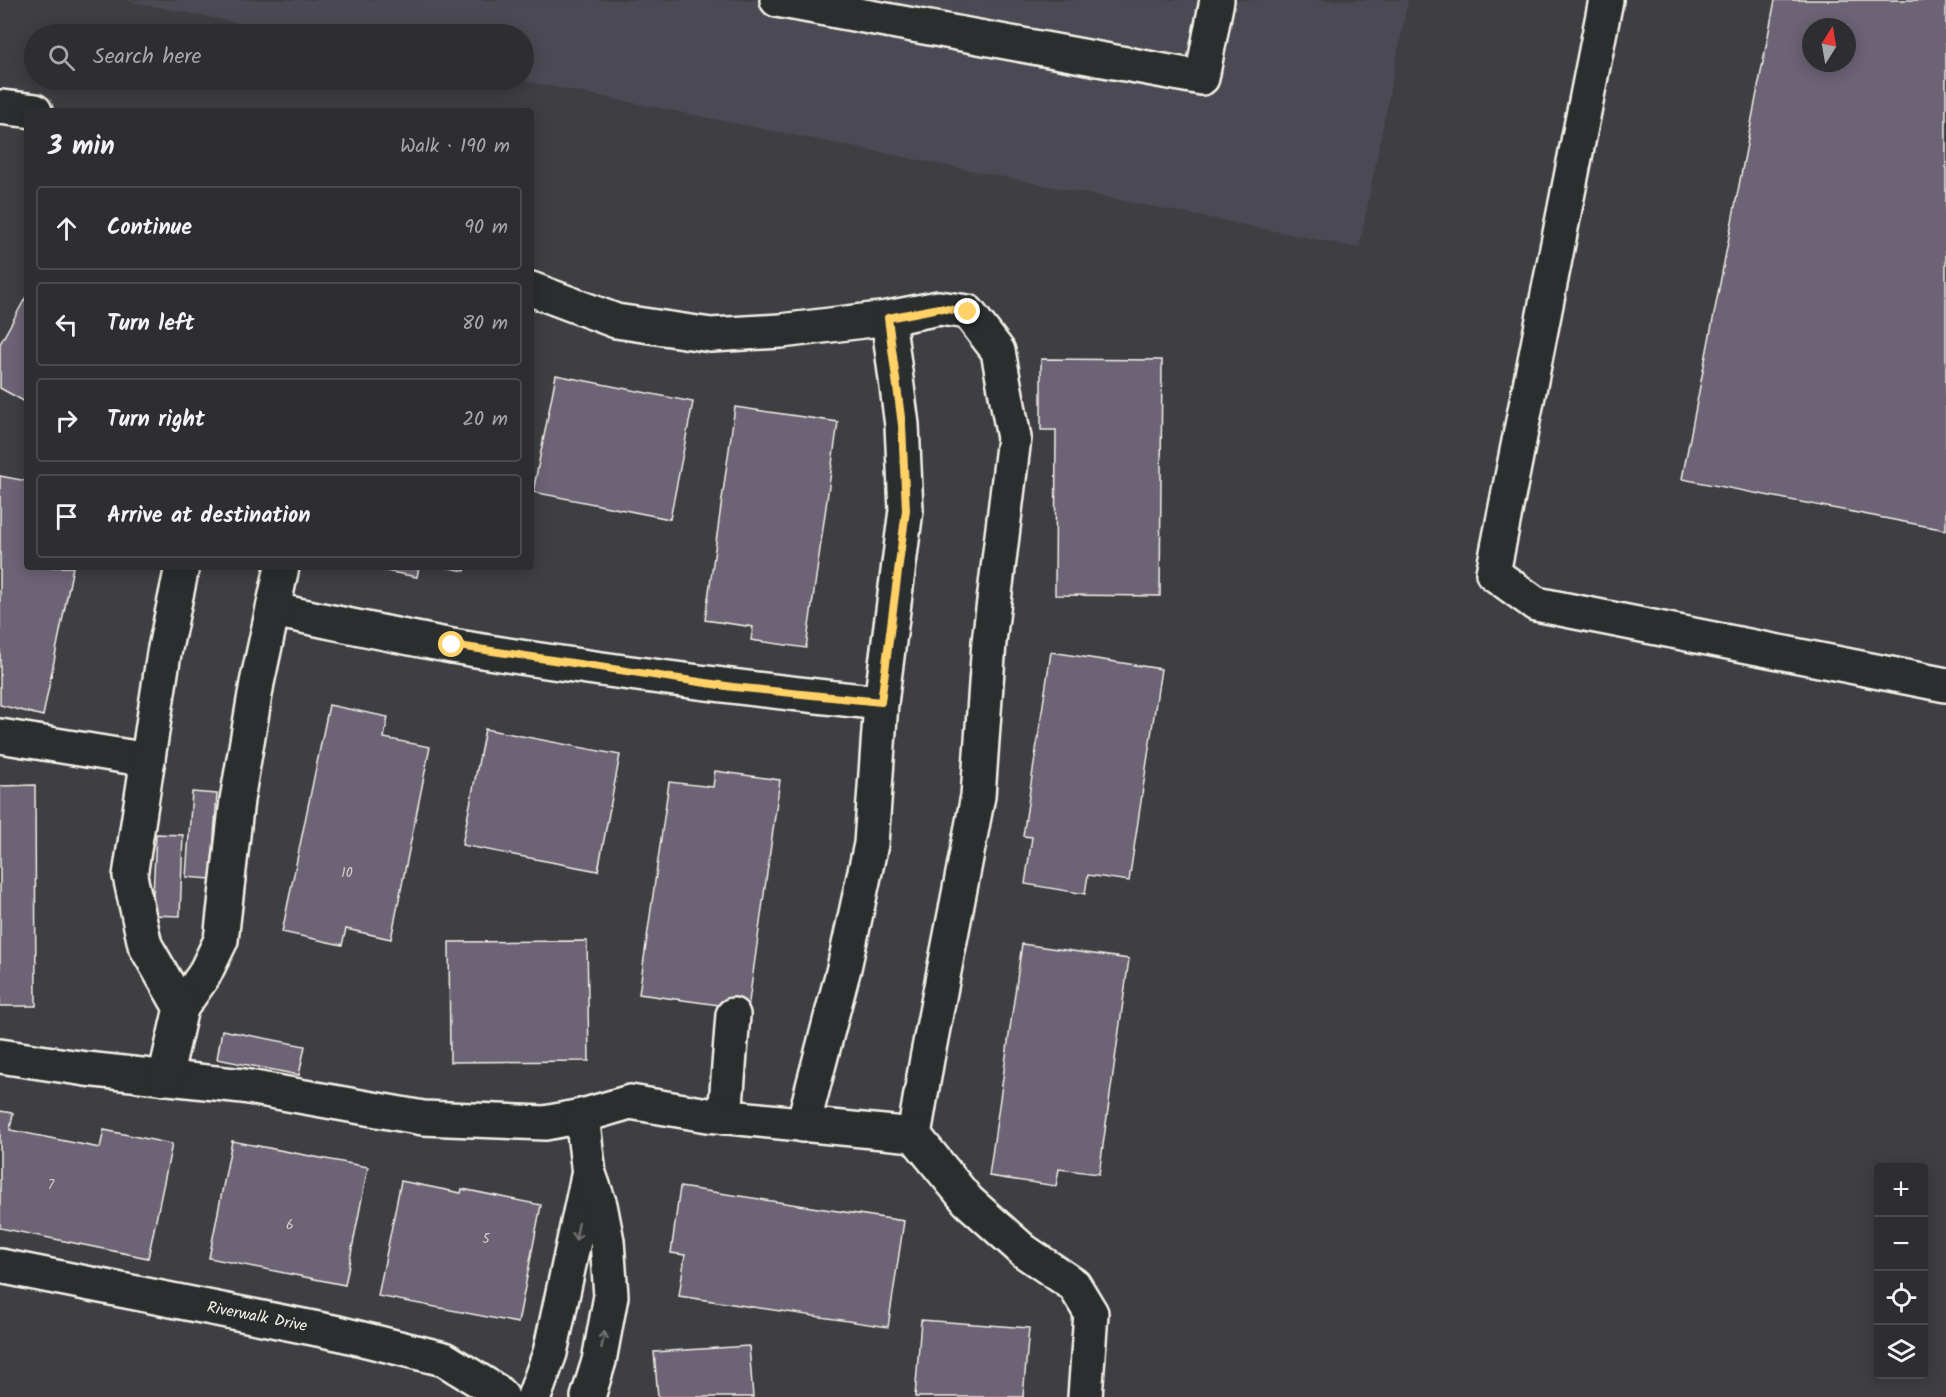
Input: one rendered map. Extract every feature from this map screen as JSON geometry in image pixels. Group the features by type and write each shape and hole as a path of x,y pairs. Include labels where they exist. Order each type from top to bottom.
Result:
{"lane":[{"path":"777,0 1202,78 1217,0"},
{"path":"1606,0 1493,573 1536,604 1946,685"},
{"path":"0,107 24,110"},
{"path":"534,291 616,321 711,335 781,331 888,318 939,308 968,312 998,351 1014,438 989,642 978,796 914,1135"},
{"path":"803,1125 844,968 871,844 881,702 906,510 902,425 888,318"},
{"path":"181,570 164,653 130,876 145,945 181,1008"},
{"path":"165,1078 181,1008 204,975 221,940 237,800 257,683 281,570"},
{"path":"273,610 452,645 600,668 733,687 881,702"},
{"path":"0,736 148,760"},
{"path":"725,1117 733,1015"},
{"path":"0,1056 86,1069 243,1086 423,1118 545,1123 582,1116 630,1102 725,1117 914,1135 968,1202 1024,1251 1074,1285 1091,1313 1085,1397"},
{"path":"582,1116 589,1174 600,1205 607,1241 611,1296 599,1361 588,1397"},
{"path":"534,1397 550,1353 589,1174"},
{"name":"Riverwalk Drive","path":"0,1266 338,1333 444,1359 502,1397"}],"shaded area":[{"path":"123,0 1408,0 1359,248 534,83 534,24 244,24"}],"building":[{"path":"1775,0 1946,0 1946,530 1682,479"},
{"path":"24,300 24,401 0,388 0,344"},
{"path":"1041,359 1162,360 1160,596 1055,595 1056,430 1041,430"},
{"path":"556,375 693,402 670,519 534,492"},
{"path":"735,407 838,422 806,648 751,640 753,627 705,620"},
{"path":"0,476 24,480 24,570 72,570 43,716 0,705"},
{"path":"381,570 418,570 417,577"},
{"path":"1051,652 1161,669 1129,881 1088,875 1085,894 1025,884 1032,837 1023,836"},
{"path":"329,705 388,717 384,738 430,747 391,939 346,929 342,945 282,932"},
{"path":"485,729 620,755 598,871 462,845"},
{"path":"715,771 780,780 748,1009 639,994 669,782 713,787"},
{"path":"35,785 36,1006 0,1006 0,786"},
{"path":"192,792 217,794 211,879 186,877"},
{"path":"156,834 183,835 180,916 152,915"},
{"path":"587,941 589,1061 450,1062 449,942"},
{"path":"1022,944 1129,959 1099,1174 1059,1169 1056,1186 989,1176"},
{"path":"222,1030 305,1046 299,1075 217,1059"},
{"path":"0,1111 13,1113 10,1130 100,1148 104,1130 172,1144 148,1258 0,1228"},
{"path":"232,1141 368,1167 345,1285 209,1258"},
{"path":"401,1181 461,1193 462,1189 541,1205 518,1323 378,1296"},
{"path":"680,1187 904,1221 888,1327 679,1296 685,1255 671,1253"},
{"path":"921,1320 1029,1328 1023,1397 915,1397"},
{"path":"749,1346 753,1397 658,1397 654,1352"}],"route":[{"path":"452,645 733,687 881,702 906,510 902,425 888,318 939,308 968,312"}]}
